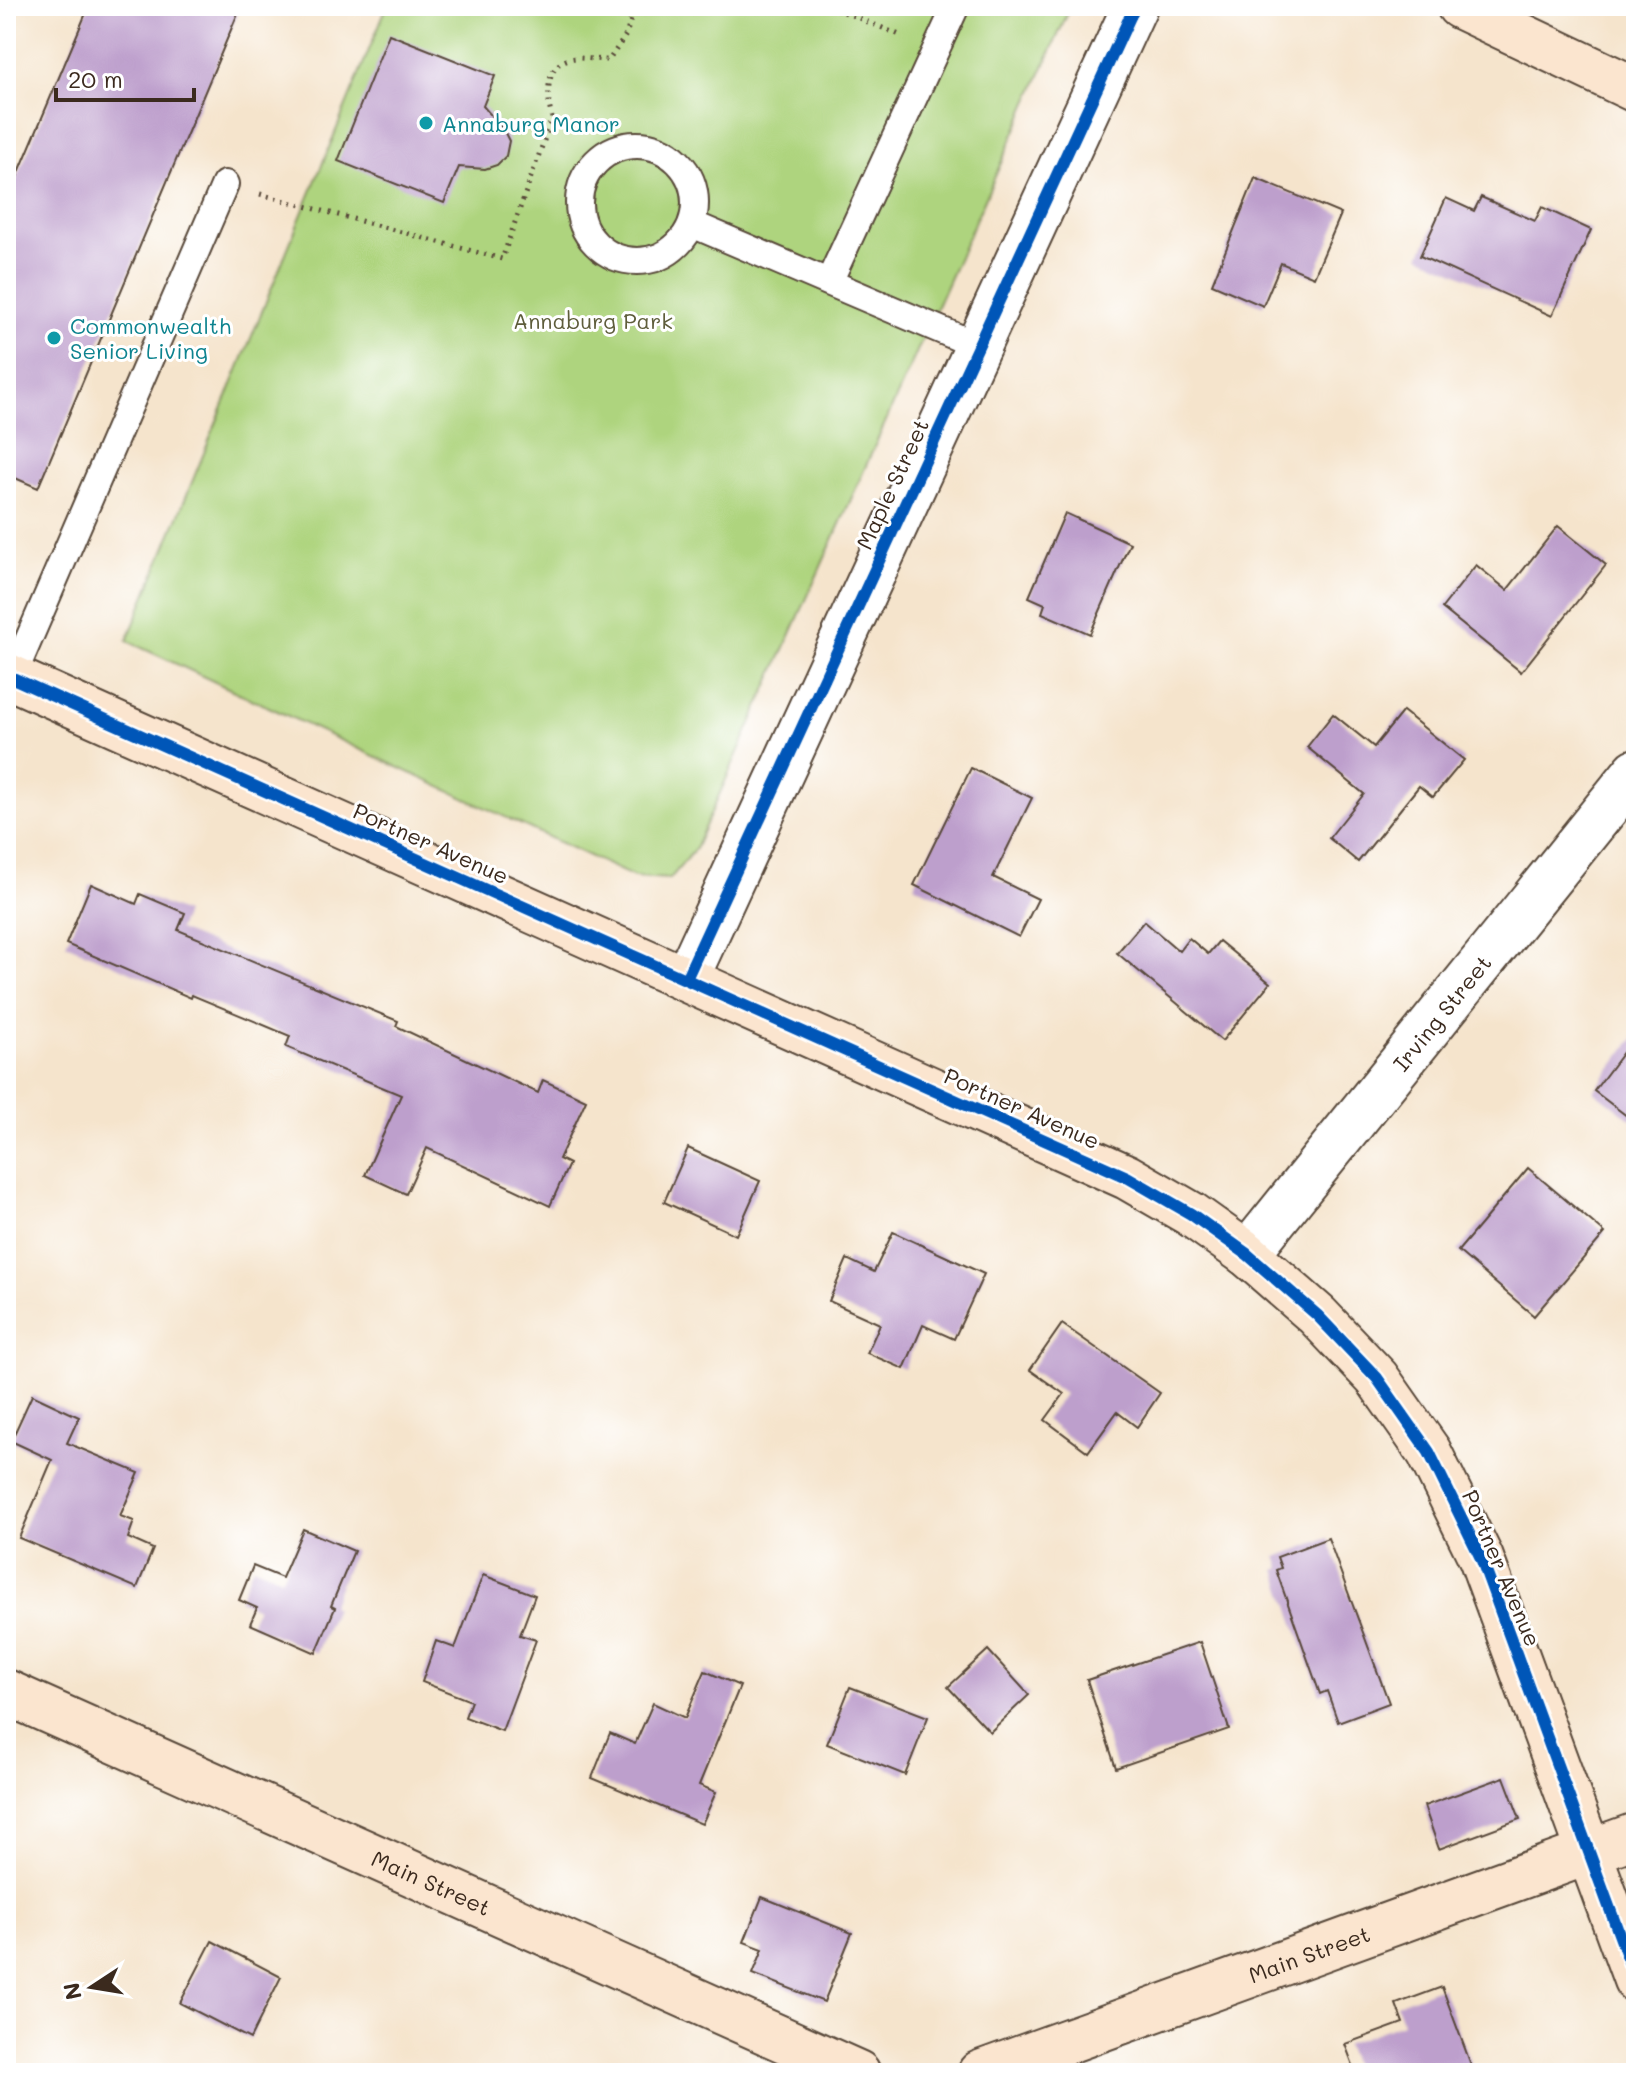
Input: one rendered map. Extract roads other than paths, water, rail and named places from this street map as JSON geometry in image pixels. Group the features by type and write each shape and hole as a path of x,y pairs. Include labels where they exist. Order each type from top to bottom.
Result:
{"street":[{"name":"Maple Street","path":"686,979 1135,6"},
{"path":"1459,6 1636,90"},
{"name":"Portner Avenue","path":"9,676 1127,1177 1191,1214 1247,1254 1317,1315 1377,1378 1429,1452 1481,1558 1636,1980"},
{"name":"Irving Street","path":"1247,1254 1636,771"},
{"name":"Main Street","path":"6,1692 858,2073"},
{"name":"Main Street","path":"980,2073 1636,1835"}],"lane":[{"path":"829,282 956,6"},
{"path":"626,146 658,149 671,155 692,182 695,211 692,224 684,238 662,256 635,262 622,260 597,246 587,233 581,220 581,189 597,160 609,152 626,146"},
{"path":"9,676 225,184"},
{"path":"692,224 978,346"}],"place":[{"name":"Annaburg Manor","path":"426,123"},
{"name":"Commonwealth Senior Living","path":"54,338"}],"park label":[{"name":"Annaburg Park","path":"593,320"}]}
